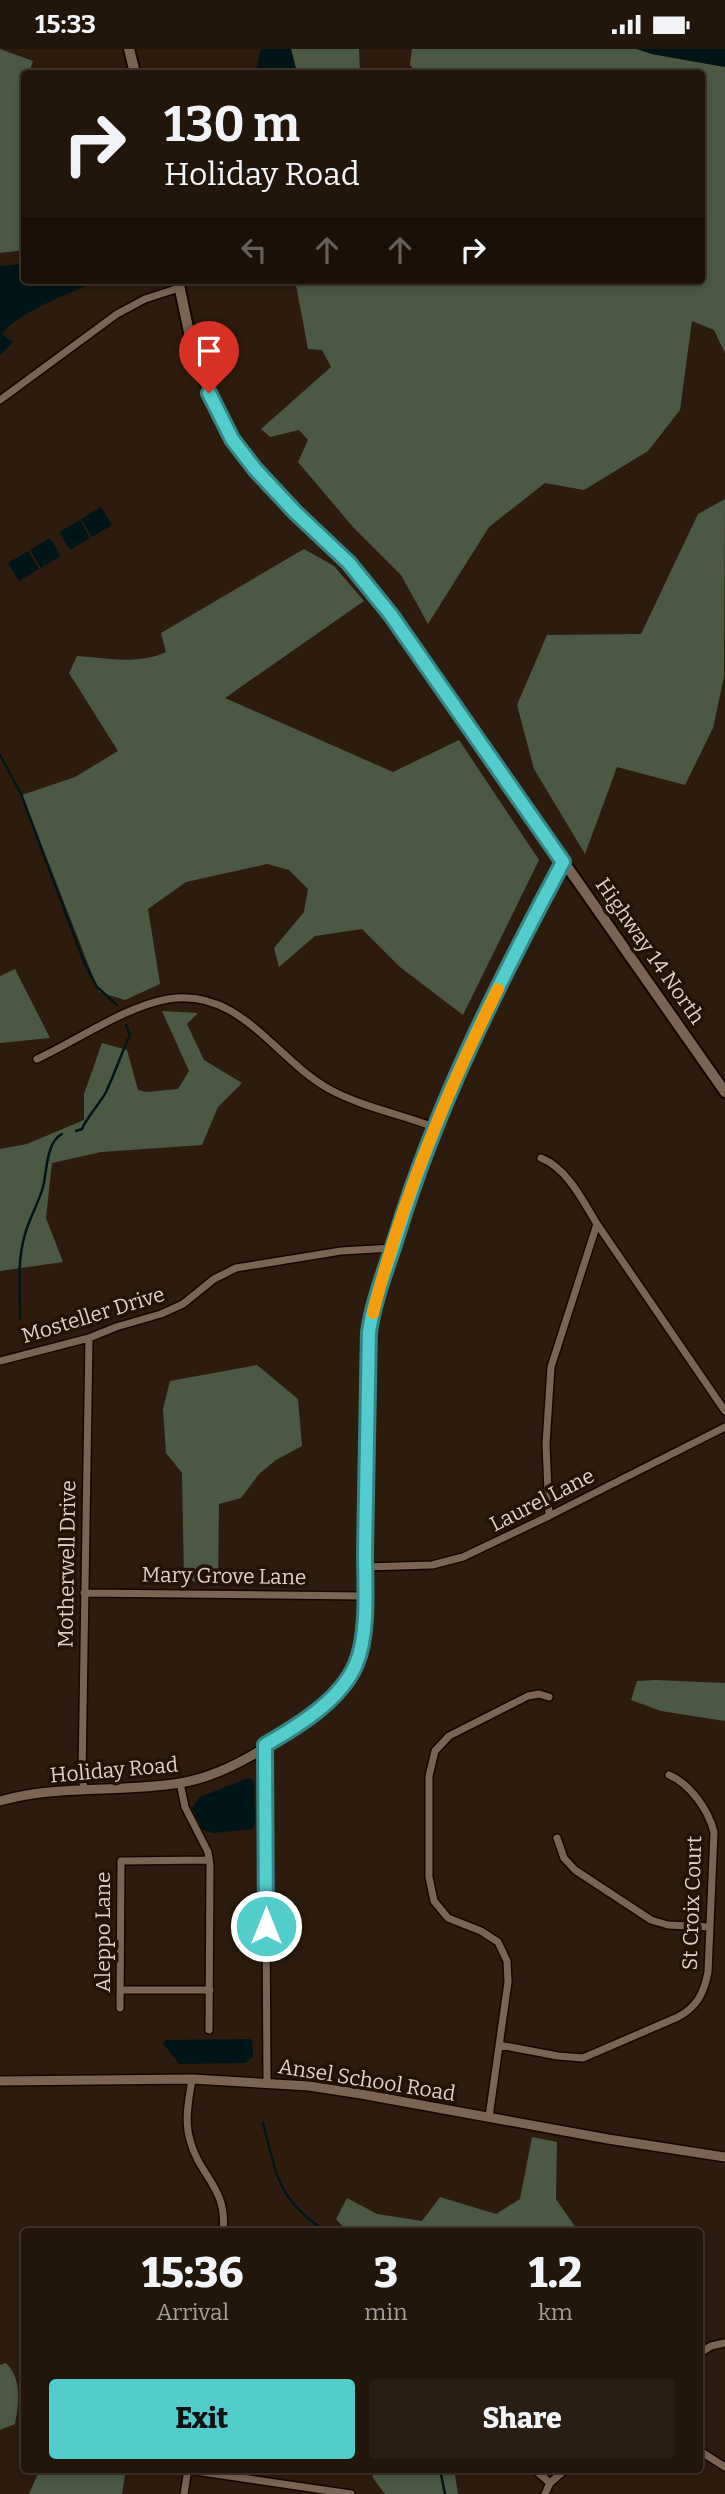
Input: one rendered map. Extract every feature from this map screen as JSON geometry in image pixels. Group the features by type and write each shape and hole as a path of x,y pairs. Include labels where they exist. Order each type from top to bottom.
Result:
{"main road":[{"path":"129,49 134,70"},
{"name":"Highway 14 North","path":"179,284 191,342 203,378 232,439 276,493 349,563 374,591 725,1092"}],"street":[{"path":"0,400 117,314 179,284"},
{"name":"Holiday Road","path":"0,1801 24,1795 180,1783 225,1769 291,1730 315,1711 349,1677 361,1648 369,1332 377,1295 434,1128 472,1041 563,862"},
{"path":"37,1059 146,1005 190,998 224,1007 246,1020 263,1033 292,1064 329,1089 362,1104 434,1128"},
{"path":"541,1158 560,1171 580,1196 725,1411"},
{"path":"549,1516 546,1444 551,1367 597,1224"},
{"name":"Mosteller Drive","path":"0,1361 89,1338 174,1309 214,1279 236,1268 341,1251 393,1248"},
{"name":"Motherwell Drive","path":"84,1790 84,1593 89,1338"},
{"name":"Laurel Lane","path":"365,1567 412,1567 450,1562 485,1548 725,1427"},
{"name":"Mary Grove Lane","path":"84,1593 364,1596"},
{"path":"489,2117 508,1972 503,1951 490,1936 443,1915 431,1893 431,1763 439,1745 454,1732 528,1696 539,1694 549,1697"},
{"path":"265,1745 267,2082"},
{"name":"St Croix Court","path":"499,2045 583,2058 678,2017 695,2005 705,1987 715,1849 712,1826 692,1791 680,1780 669,1775"},
{"path":"180,1783 185,1807 203,1841 209,1860 209,2030"},
{"path":"557,1838 564,1858 575,1870 651,1920 667,1925 710,1927"},
{"name":"Aleppo Lane","path":"120,2008 121,1861 209,1860"},
{"path":"120,1990 210,1990"},
{"path":"192,2079 188,2130 195,2153 221,2198 224,2209 223,2228"},
{"name":"Ansel School Road","path":"0,2081 192,2079 267,2082 361,2094 608,2139 725,2157"},
{"path":"703,2351 725,2343"},
{"path":"703,2453 725,2467"},
{"path":"184,2494 187,2473"},
{"path":"214,2473 351,2494"},
{"path":"539,2473 550,2483"},
{"path":"545,2494 550,2483 561,2473"}],"green space":[{"path":"0,49 33,61 30,70 21,70 21,250 0,253"},
{"path":"291,49 359,49 360,70 296,70"},
{"path":"412,49 637,49 725,67 725,353 714,330 692,321 680,410 648,451 584,490 545,483 489,527 428,624 401,575 353,527 298,462 308,440 299,430 270,437 261,429 331,367 322,350 308,349 296,284 705,284 705,70 414,70 410,65"},
{"path":"725,499 724,677 713,728 685,785 617,767 585,854 534,769 517,705 547,635 641,634 698,514"},
{"path":"304,549 334,566 364,601 225,698 393,772 459,740 539,860 463,1015 400,967 362,929 315,936 279,967 274,948 304,912 308,889 289,870 267,864 186,882 148,909 160,984 125,1000 99,992 22,795 75,777 118,751 69,673 77,656 134,660 166,652 161,633"},
{"path":"15,969 50,1038 0,1043 0,976"},
{"path":"162,1011 198,1013 187,1024 204,1060 242,1083 218,1107 202,1145 101,1152 52,1163 46,1218 63,1262 0,1271 0,1149 27,1144 84,1120 84,1094 102,1043 127,1050 138,1090 146,1092 178,1089 189,1071"},
{"path":"257,1365 298,1399 302,1446 276,1460 259,1474 241,1498 219,1504 218,1587 184,1579 182,1473 166,1453 163,1409 170,1381"},
{"path":"637,1681 725,1683 725,1721 661,1711 631,1700"},
{"path":"532,2137 557,2142 556,2199 576,2228 344,2228 336,2219 347,2198 377,2214 422,2221 440,2197 496,2214 520,2199"},
{"path":"6,2363 15,2376 18,2407 15,2424 0,2430 0,2365"},
{"path":"38,2473 125,2473 122,2494 29,2494"},
{"path":"372,2473 455,2473 458,2494 385,2494"}],"shaded area":[{"path":"261,49 291,49 296,70 280,70 280,67 278,70 256,70"},
{"path":"637,49 725,49 725,67 652,54"},
{"path":"21,264 21,284 90,284 47,303 9,326 2,334 13,342 0,355 0,266"},
{"path":"101,507 112,525 92,537 81,519"},
{"path":"80,520 90,538 70,550 59,532"},
{"path":"50,538 61,556 41,568 30,550"},
{"path":"28,551 39,569 19,581 8,563"},
{"path":"248,1778 254,1783 253,1829 213,1833 203,1830 192,1808 200,1797"},
{"path":"166,2040 252,2040 253,2057 245,2063 179,2064 163,2043"}],"waterway":[{"path":"0,755 21,794 84,962 97,987 117,1005"},
{"path":"76,1131 82,1129 106,1092 130,1035 126,1025"},
{"path":"20,1319 20,1268 24,1238 43,1187 50,1150 62,1134"},
{"path":"263,2123 281,2185 297,2208 321,2228"},
{"path":"441,2473 445,2494"}],"slow traffic":[{"path":"373,1313 407,1201 434,1128 456,1075 498,989"}],"route":[{"path":"209,393 232,439 255,469 295,512 349,563 391,615 563,862 456,1075 419,1167 377,1295 369,1332 365,1582 361,1648 356,1665 335,1693 291,1730 265,1745 266,1926"}]}
